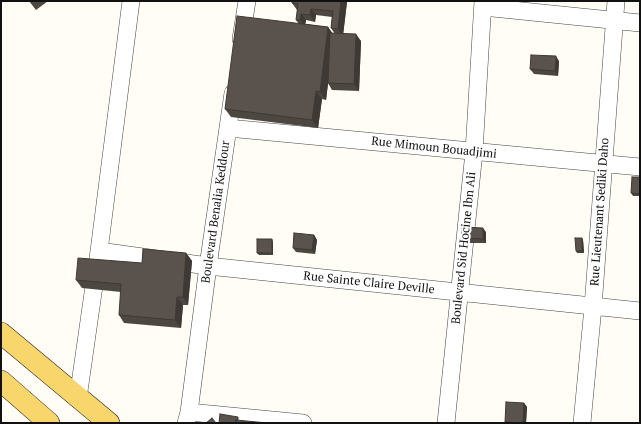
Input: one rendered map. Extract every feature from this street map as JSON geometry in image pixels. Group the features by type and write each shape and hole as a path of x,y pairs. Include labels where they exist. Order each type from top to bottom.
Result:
{"main road":[{"path":"1,333 109,423"},
{"path":"1,381 49,423"}],"street":[{"path":"78,398 99,251 131,1"},
{"path":"239,53 246,1"},
{"name":"Rue Lieutenant Sediki Daho","path":"582,423 593,307 616,1"},
{"path":"483,4 640,23"},
{"name":"Boulevard Sid Hocine Ibn Ali","path":"446,423 474,152 483,4"},
{"name":"Boulevard Benalia Keddour","path":"188,418 208,266 236,76"},
{"name":"Rue Mimoun Bouadjimi","path":"228,128 640,168"},
{"name":"Rue Sainte Claire Deville","path":"99,251 208,266 640,311"},
{"path":"188,418 303,423"}],"building":[{"path":"292,1 341,1 338,29 331,28 333,11 311,9 310,15 301,14 300,20 296,20 298,4 292,3"},
{"path":"237,16 328,27 320,92 316,91 312,120 225,109"},
{"path":"330,33 356,34 354,84 328,83"},
{"path":"531,55 556,56 555,71 530,69"},
{"path":"632,177 640,177 640,194 631,193"},
{"path":"462,227 483,228 483,239 462,238"},
{"path":"294,233 314,235 312,250 293,248"},
{"path":"575,238 582,238 582,251 576,251"},
{"path":"257,239 272,239 272,253 257,253"},
{"path":"143,249 186,253 183,297 177,297 175,320 119,315 121,284 76,280 78,258 142,263"},
{"path":"506,402 524,403 523,423 505,422"},
{"path":"220,414 238,417 238,420 236,420 236,423 219,423"},
{"path":"212,418 216,423 206,423"},
{"path":"236,420 267,423 236,423"}]}
